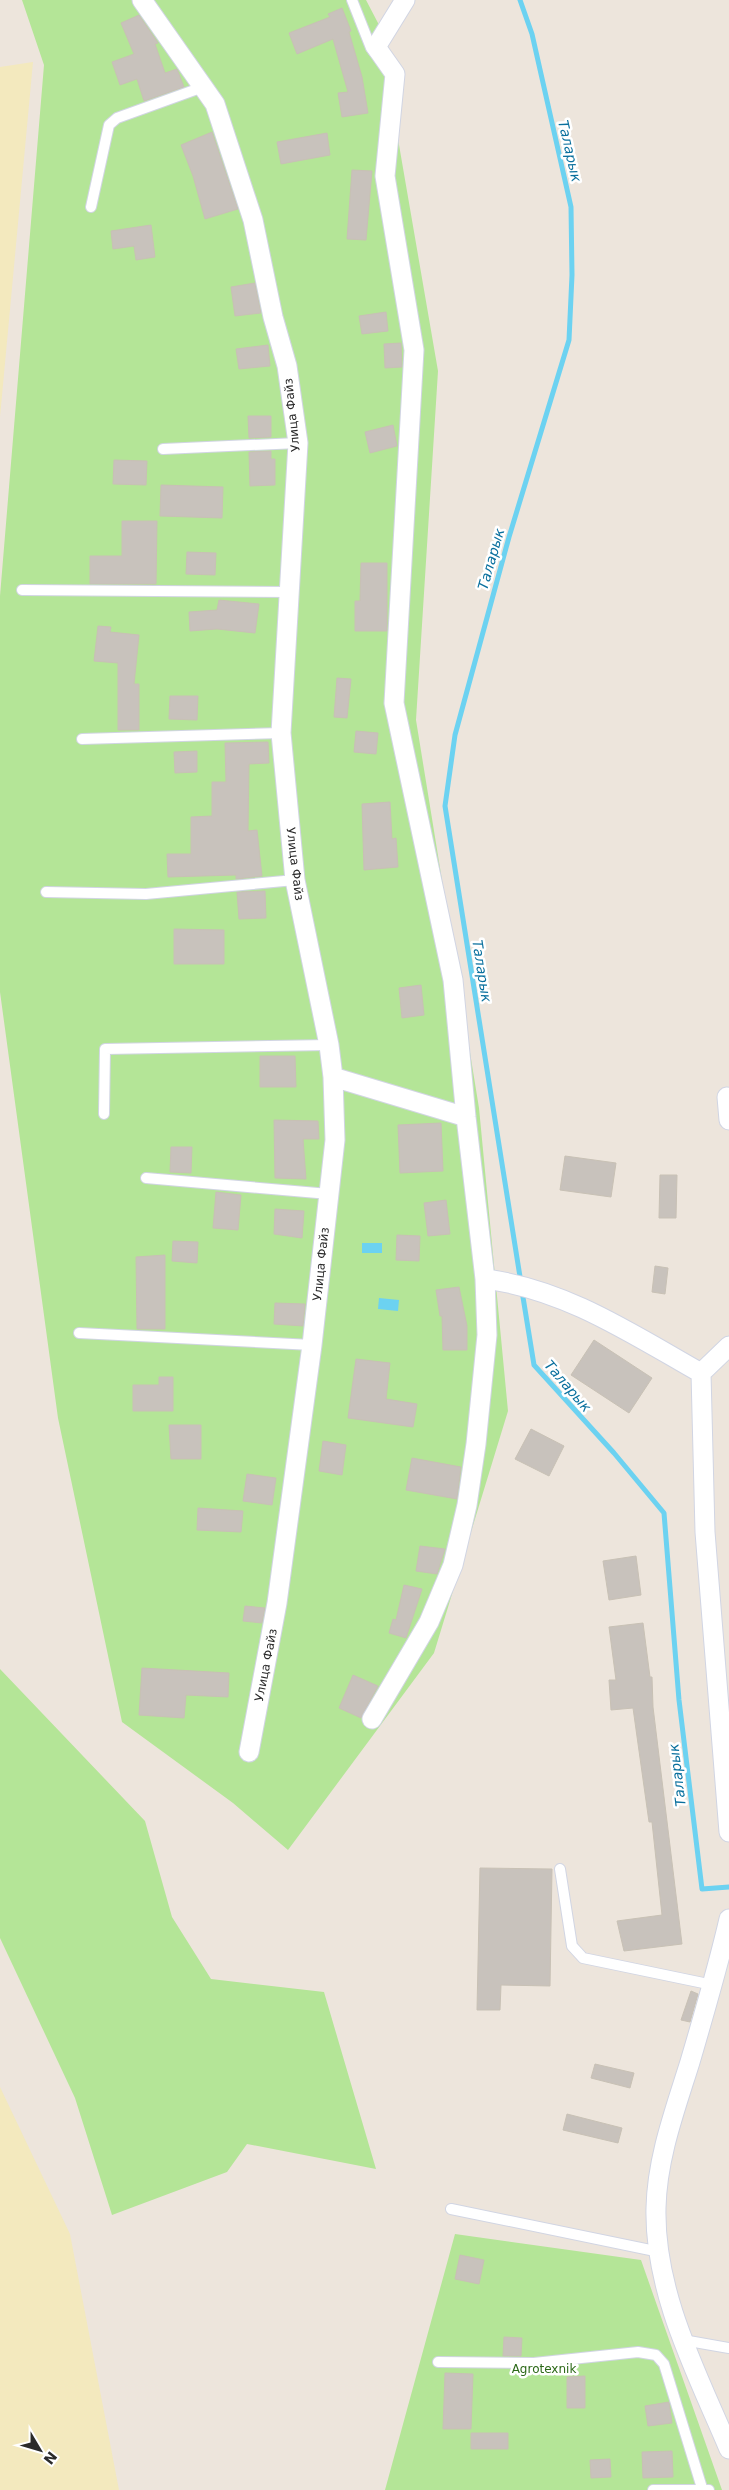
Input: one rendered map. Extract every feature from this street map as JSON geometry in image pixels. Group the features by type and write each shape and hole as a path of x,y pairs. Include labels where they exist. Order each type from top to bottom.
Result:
{"street":[{"name":"Улица Файз","path":"142,0 215,104 253,220 273,317 287,366 298,443 291,592 281,733 295,880 329,1045 333,1078 335,1140 312,1345 277,1603 250,1752"},
{"path":"372,1719 429,1622 453,1565 467,1504 476,1444 487,1335 485,1279 466,1117 453,980 394,703 414,350 385,176 395,74 376,46 405,0"},
{"path":"333,1078 466,1117"},
{"path":"727,1098 729,1120"},
{"path":"485,1279 508,1282 588,1309 701,1373"},
{"path":"729,1346 701,1373 704,1532 729,1832"},
{"path":"729,1920 714,1984 661,2159 656,2210 660,2252 668,2290 683,2340 729,2449"}],"lane":[{"path":"352,0 371,48 395,74"},
{"path":"91,207 109,125 117,118 203,87"},
{"path":"163,449 298,443"},
{"path":"22,590 291,592"},
{"path":"82,739 281,733"},
{"path":"46,892 146,894 295,880"},
{"path":"104,1114 105,1049 329,1045"},
{"path":"146,1178 329,1194"},
{"path":"79,1333 312,1345"},
{"path":"560,1870 572,1946 583,1958 714,1984"},
{"path":"451,2209 660,2252"},
{"path":"683,2340 729,2348"},
{"path":"438,2362 534,2364 638,2352 656,2355 664,2364 705,2489 653,2490"}],"green space":[{"path":"22,0 366,0 378,23 438,371 416,720 479,1108 508,1411 434,1653 288,1850 233,1803 122,1722 58,1418 0,992 0,596 44,65"},
{"path":"0,1669 145,1821 172,1917 211,1979 324,1992 376,2169 247,2144 227,2172 112,2215 75,2098 0,1938"},
{"name":"Agrotexnik","path":"455,2234 641,2260 722,2490 385,2490"}],"sand":[{"path":"33,62 0,417 0,67"},
{"path":"0,2087 70,2234 119,2490 0,2490"}],"water":[{"path":"362,1243 382,1243 382,1253 362,1253"},
{"path":"379,1298 399,1300 398,1311 378,1309"}],"building":[{"path":"342,8 351,31 349,32 362,77 368,113 342,117 338,93 348,92 333,39 297,54 289,33 330,17 328,14"},
{"path":"139,15 158,43 155,44 165,73 177,69 184,87 144,101 137,79 120,85 112,62 134,54 121,23"},
{"path":"212,132 238,209 205,219 193,176 181,145"},
{"path":"327,133 330,155 281,164 277,142"},
{"path":"352,170 372,171 366,240 347,239"},
{"path":"151,225 155,257 136,260 134,246 113,249 111,231"},
{"path":"255,283 261,313 235,316 231,287"},
{"path":"386,312 388,331 362,334 359,316"},
{"path":"401,343 402,367 385,368 384,344"},
{"path":"268,345 270,366 239,369 236,349"},
{"path":"248,416 271,416 271,437 249,438"},
{"path":"393,425 397,446 370,453 365,432"},
{"path":"271,451 271,459 275,459 275,485 250,486 249,452"},
{"path":"114,460 147,461 146,485 113,484"},
{"path":"161,485 223,487 222,518 160,516"},
{"path":"122,521 157,521 156,584 90,584 90,556 122,556"},
{"path":"187,552 216,553 215,575 186,574"},
{"path":"361,563 387,563 387,631 355,631 355,601 360,601"},
{"path":"219,600 259,604 255,633 217,629 190,631 189,612 217,610"},
{"path":"98,626 111,627 110,632 139,635 134,684 139,684 139,730 118,730 118,663 94,661"},
{"path":"337,678 351,679 347,718 334,717"},
{"path":"170,696 198,696 197,720 169,719"},
{"path":"356,731 378,733 376,754 354,752"},
{"path":"268,742 269,763 249,764 248,831 257,830 262,876 236,879 236,875 168,877 167,854 191,854 191,817 212,816 212,782 226,782 225,743"},
{"path":"197,751 197,772 175,773 174,752"},
{"path":"390,802 392,839 396,838 398,867 364,870 362,804"},
{"path":"265,891 266,918 239,919 237,892"},
{"path":"174,929 224,930 224,964 174,964"},
{"path":"421,985 424,1015 402,1018 399,988"},
{"path":"260,1056 295,1056 296,1087 260,1087"},
{"path":"274,1120 318,1121 319,1139 303,1139 306,1179 275,1178"},
{"path":"441,1123 443,1171 400,1173 398,1125"},
{"path":"171,1147 192,1147 191,1173 170,1172"},
{"path":"565,1156 616,1163 611,1197 560,1190"},
{"path":"660,1175 677,1175 676,1218 659,1218"},
{"path":"216,1192 241,1195 238,1230 213,1228"},
{"path":"446,1200 450,1234 428,1236 424,1203"},
{"path":"275,1209 304,1211 302,1238 274,1234"},
{"path":"397,1235 420,1236 419,1261 396,1260"},
{"path":"173,1241 198,1242 197,1263 172,1261"},
{"path":"165,1255 165,1329 137,1329 136,1257"},
{"path":"655,1266 668,1268 665,1294 652,1292"},
{"path":"459,1287 467,1326 467,1350 443,1350 442,1316 440,1316 436,1290"},
{"path":"275,1303 305,1304 303,1326 274,1324"},
{"path":"594,1340 652,1378 629,1413 571,1375"},
{"path":"356,1359 390,1363 386,1399 417,1404 413,1427 348,1418"},
{"path":"159,1377 173,1377 173,1411 133,1411 133,1385 159,1385"},
{"path":"169,1425 201,1425 201,1459 171,1459"},
{"path":"531,1429 564,1446 549,1476 515,1459"},
{"path":"323,1441 346,1445 342,1475 319,1471"},
{"path":"412,1458 461,1467 457,1499 406,1490"},
{"path":"247,1474 276,1478 272,1505 243,1501"},
{"path":"198,1508 243,1511 241,1532 197,1530"},
{"path":"420,1546 445,1549 437,1574 416,1571"},
{"path":"636,1556 641,1595 609,1600 603,1561"},
{"path":"404,1585 422,1589 406,1638 389,1633 393,1619 396,1620"},
{"path":"245,1606 265,1608 262,1623 243,1621"},
{"path":"643,1623 650,1677 652,1677 653,1707 682,1944 624,1951 617,1921 662,1915 652,1822 649,1822 633,1708 611,1710 609,1680 616,1680 609,1627"},
{"path":"142,1668 229,1673 228,1697 186,1695 184,1718 139,1715"},
{"path":"353,1675 378,1686 361,1718 339,1708"},
{"path":"480,1868 552,1869 550,1986 501,1985 500,2010 477,2010"},
{"path":"691,1991 698,1994 690,2022 681,2020"},
{"path":"595,2064 634,2073 630,2088 591,2078"},
{"path":"567,2114 622,2128 618,2143 563,2130"},
{"path":"460,2255 484,2260 479,2284 455,2279"},
{"path":"504,2337 522,2338 521,2356 503,2356"},
{"path":"445,2373 473,2374 471,2429 443,2429"},
{"path":"585,2376 585,2408 567,2408 567,2377"},
{"path":"669,2402 672,2423 648,2426 645,2406"},
{"path":"471,2433 508,2433 508,2449 471,2449"},
{"path":"672,2451 673,2477 643,2478 642,2452"},
{"path":"610,2459 611,2477 591,2478 590,2460"}],"waterway":[{"name":"Таларык","path":"520,0 532,34 571,207 572,275 569,340 509,537 455,735 445,806 521,1283"},
{"name":"Таларык","path":"522,1291 534,1365 614,1453 664,1513 679,1700 702,1889 729,1887"}]}
